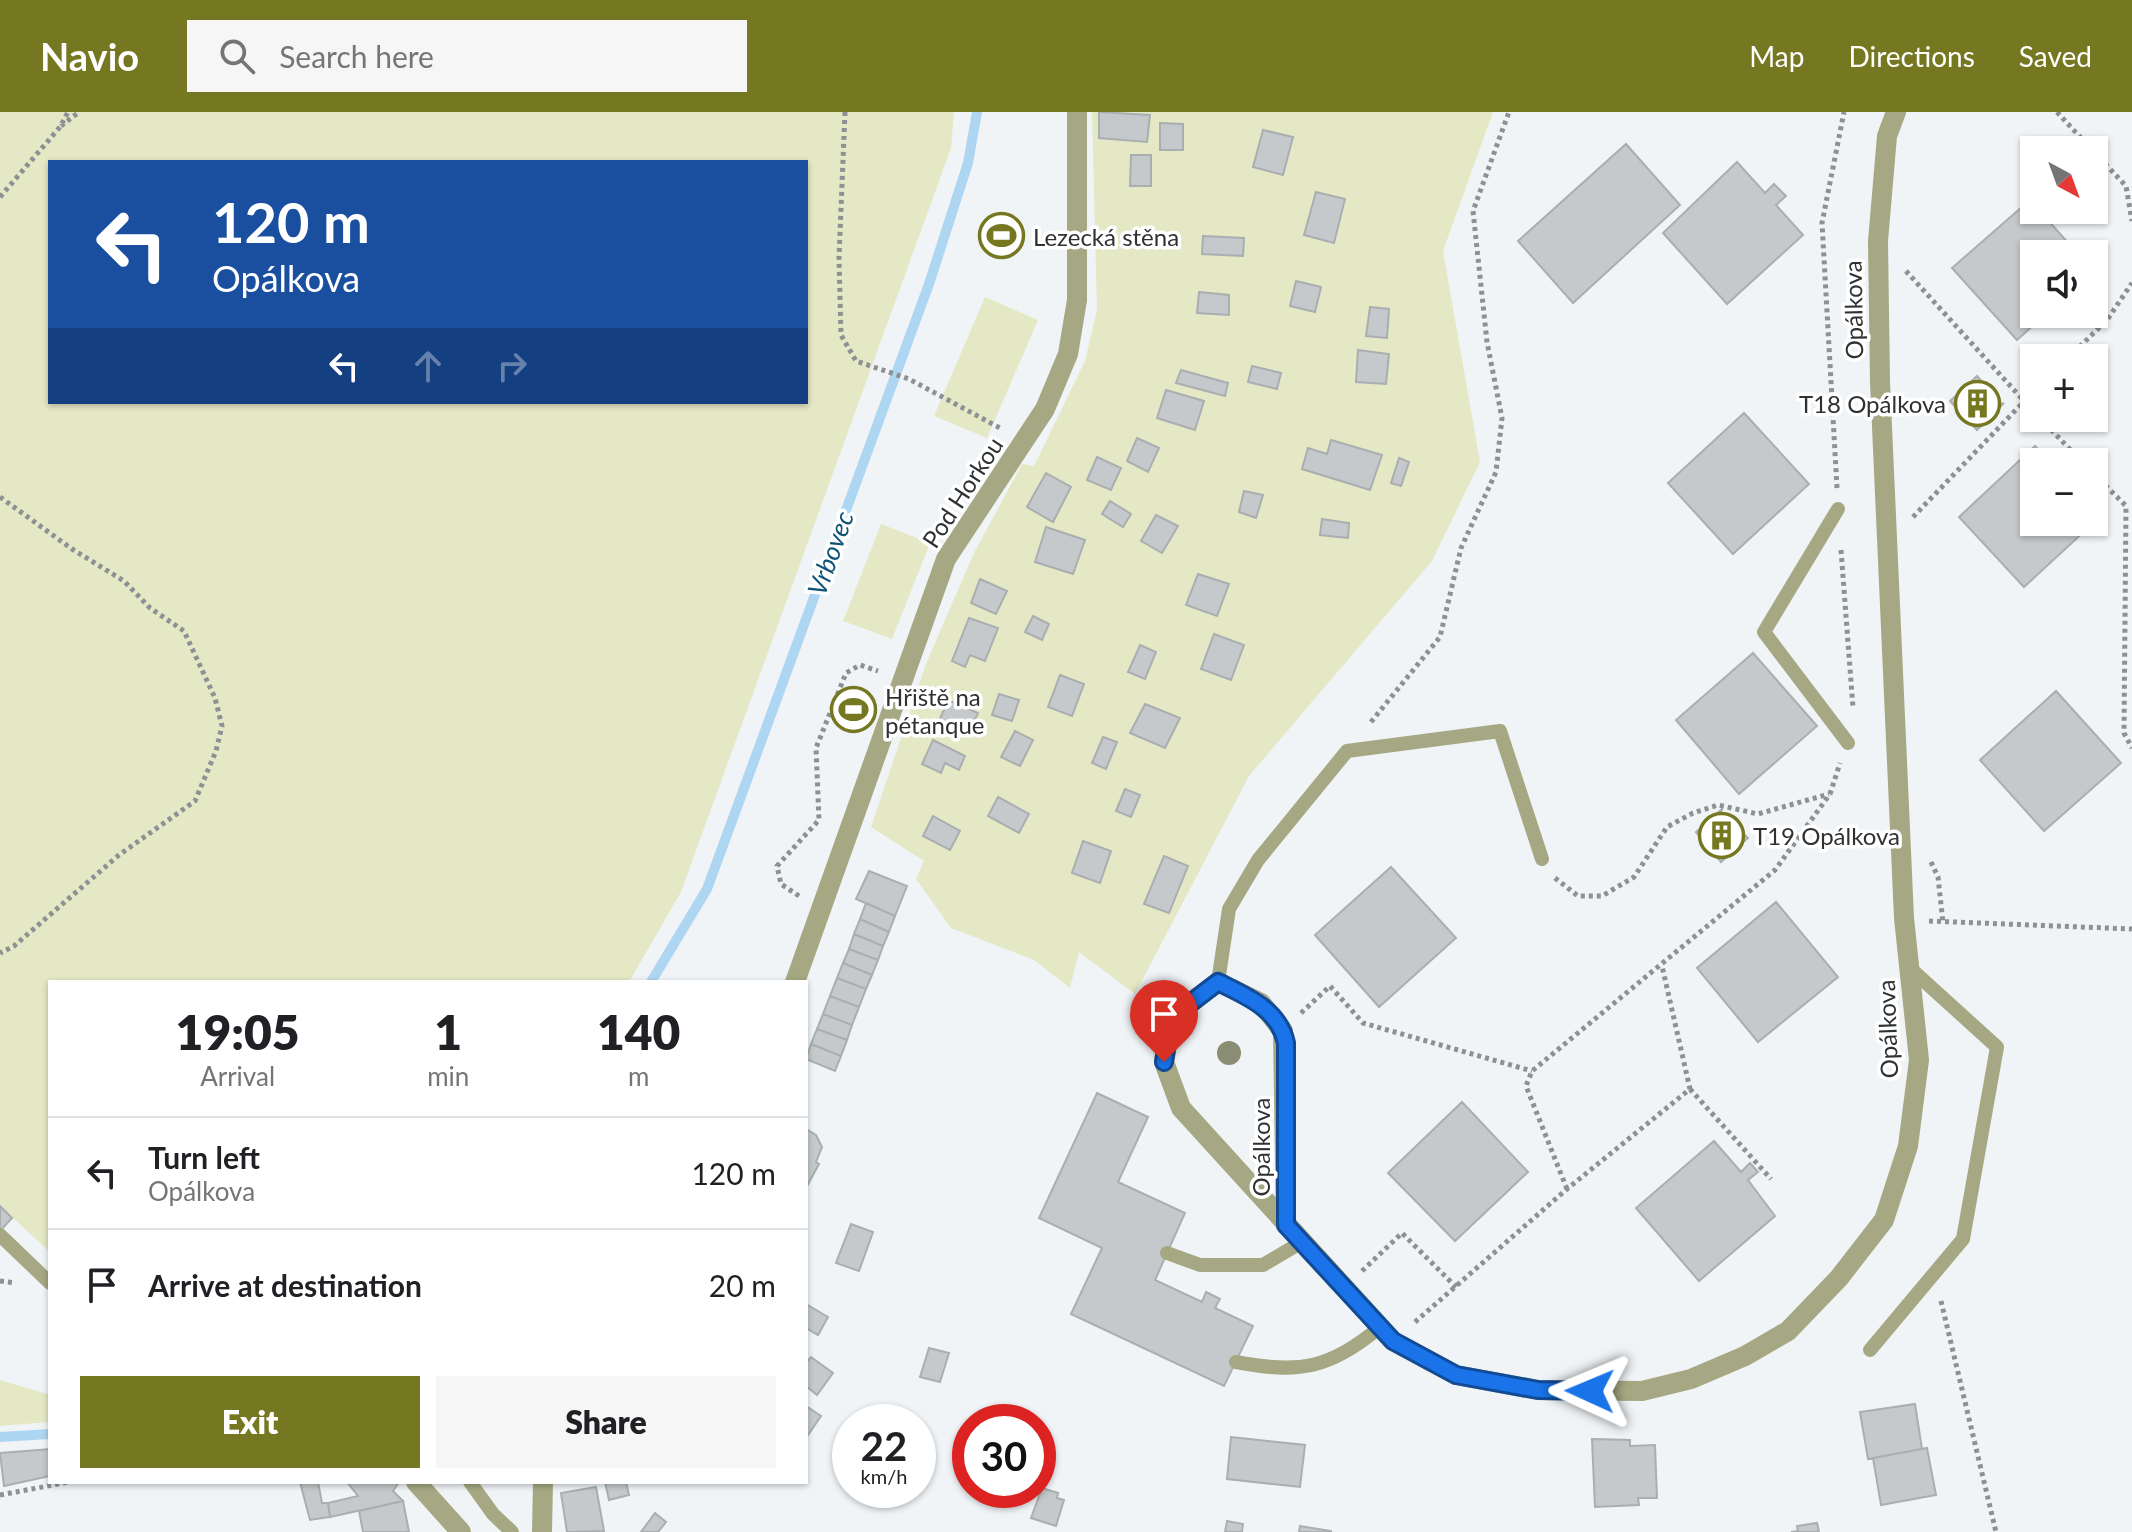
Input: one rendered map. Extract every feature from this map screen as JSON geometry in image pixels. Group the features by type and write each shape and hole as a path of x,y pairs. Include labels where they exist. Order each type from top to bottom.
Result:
{"street":[{"name":"Pod Horkou","path":"796,980 946,559 1026,442 1045,409 1068,354 1077,300 1077,112"},
{"name":"Opálkova","path":"1218,982 1171,1018 1164,1062 1181,1108 1387,1334 1456,1375 1538,1390 1642,1391 1691,1379 1745,1356 1788,1331 1839,1278 1884,1220 1908,1146 1919,1060 1912,970 1904,918 1886,545 1878,241 1887,136 1896,112"},
{"path":"1218,982 1261,1003 1283,1031"},
{"name":"Opálkova","path":"1283,1031 1286,1225"},
{"path":"418,1484 461,1532"},
{"path":"542,1532 543,1484"}],"lane":[{"path":"1838,509 1764,632 1848,743"},
{"path":"1218,982 1229,909 1258,860 1347,751 1500,731 1542,859"},
{"path":"1870,1350 1963,1239 1997,1047 1912,970"},
{"path":"0,1235 45,1286"},
{"path":"1167,1253 1200,1265 1263,1265 1302,1242"},
{"path":"1236,1362 1277,1370 1318,1366 1387,1334"},
{"path":"471,1484 493,1514 512,1532"}],"path":[{"path":"60,127 68,112"},
{"path":"0,197 60,127 79,112"},
{"path":"845,112 839,257 841,335 856,361 909,379 1026,442"},
{"path":"1347,751 1440,637 1461,548 1496,472 1502,418 1487,342 1473,211 1509,112"},
{"path":"1567,1189 1526,1086 1532,1071 1775,870 1830,794 1854,726 1822,223 1844,112"},
{"path":"2057,112 2079,136"},
{"path":"2108,167 2126,186 2132,221"},
{"path":"1878,241 2020,398"},
{"path":"2082,344 2107,320 2132,283"},
{"path":"1886,545 2020,406"},
{"path":"2053,432 2069,448"},
{"path":"2108,488 2126,506 2124,733 2132,748"},
{"path":"0,497 72,549 124,581 150,608 184,631 215,698 222,726 216,751 195,801 119,855 14,946 0,953"},
{"path":"823,905 788,891 777,875 781,859 811,834 819,820 816,748 842,681 853,667 867,666 903,681"},
{"path":"1551,873 1578,896 1602,896 1634,877 1667,827 1693,813 1718,805 1758,814 1830,794"},
{"path":"1904,918 2132,929"},
{"path":"1662,966 1690,1089 1771,1179"},
{"path":"1283,1031 1330,986 1363,1023 1532,1071"},
{"path":"1387,1334 1456,1287 1567,1189 1690,1089"},
{"path":"1345,1289 1402,1233 1456,1287"},
{"path":"1935,1272 1996,1532"},
{"path":"0,1495 58,1484"}],"green space":[{"path":"0,112 954,112 951,148 681,892 630,980 48,980 48,1250 0,1206"},
{"path":"1092,112 1493,112 1443,251 1480,462 1432,561 1249,776 1135,994 1079,952 1070,988 1034,960 951,928 916,879 924,861 871,827 926,664 974,553 1022,464 1034,466 1085,361 1097,310"},
{"path":"985,297 1038,320 987,438 934,416"},
{"path":"881,524 930,543 892,639 843,621"},
{"path":"0,1380 48,1394 48,1422 0,1426"}],"building":[{"path":"1099,112 1150,115 1147,142 1099,138"},
{"path":"1160,123 1183,124 1183,150 1160,150"},
{"path":"1263,130 1293,137 1283,175 1253,167"},
{"path":"1626,144 1680,205 1573,303 1518,241"},
{"path":"1131,155 1151,155 1151,186 1130,186"},
{"path":"1737,162 1765,193 1774,184 1786,196 1776,205 1803,235 1727,304 1663,233"},
{"path":"1316,192 1345,199 1334,243 1304,235"},
{"path":"2020,209 2020,224 2051,224 2066,240 2020,240 2020,328 2030,328 2017,340 1952,268"},
{"path":"1203,236 1244,238 1243,256 1202,254"},
{"path":"1296,281 1321,287 1315,312 1290,306"},
{"path":"1199,292 1229,295 1229,315 1197,313"},
{"path":"1370,307 1389,309 1387,338 1366,336"},
{"path":"1358,350 1389,354 1386,384 1356,382"},
{"path":"1252,366 1281,373 1277,389 1248,382"},
{"path":"1181,370 1228,383 1225,396 1176,383"},
{"name":"T18 Opálkova","path":"1977,376 2001,404 2004,403 1977,430 1950,401"},
{"path":"1166,390 1204,401 1195,430 1157,418"},
{"path":"1744,413 1809,484 1733,554 1668,483"},
{"path":"1137,438 1159,448 1148,472 1127,461"},
{"path":"1331,440 1382,455 1370,490 1302,469 1308,448 1327,454"},
{"path":"1097,457 1121,468 1111,490 1087,480"},
{"path":"1399,458 1409,462 1401,486 1391,483"},
{"path":"2020,460 2020,536 2079,536 2024,587 1959,517"},
{"path":"1046,473 1071,487 1053,522 1027,507"},
{"path":"1244,491 1263,495 1256,518 1239,512"},
{"path":"1110,501 1131,514 1123,527 1102,514"},
{"path":"1156,515 1178,526 1162,553 1141,541"},
{"path":"1322,519 1349,523 1348,538 1320,535"},
{"path":"1046,527 1085,540 1073,574 1035,562"},
{"path":"1198,574 1229,584 1217,616 1186,605"},
{"path":"980,579 1007,591 996,614 971,603"},
{"path":"1033,616 1049,624 1042,640 1025,632"},
{"path":"969,618 998,628 985,661 970,655 965,667 952,661"},
{"path":"1214,634 1244,645 1231,680 1201,669"},
{"path":"1140,645 1156,652 1145,679 1128,672"},
{"path":"1753,653 1817,726 1739,794 1676,720"},
{"path":"1060,675 1084,684 1072,716 1048,707"},
{"path":"2056,691 2121,763 2044,831 1980,760"},
{"path":"999,694 1019,700 1012,721 992,715"},
{"path":"948,700 978,713 969,733 939,721"},
{"path":"1145,704 1180,718 1165,748 1130,733"},
{"path":"1015,731 1033,740 1020,766 1001,757"},
{"path":"1103,737 1117,742 1106,769 1092,763"},
{"path":"933,740 965,756 959,770 945,763 941,773 922,764"},
{"path":"1125,789 1140,795 1131,817 1116,811"},
{"path":"998,797 1029,814 1019,833 988,816"},
{"name":"T19 Opálkova","path":"1722,809 1721,813 1748,838 1721,862 1696,832"},
{"path":"933,816 960,831 950,850 923,836"},
{"path":"1083,841 1111,851 1100,883 1072,873"},
{"path":"1164,856 1188,866 1169,913 1144,904"},
{"path":"1391,867 1456,938 1379,1007 1315,935"},
{"path":"869,871 907,886 895,916 856,899"},
{"path":"1776,902 1838,977 1758,1042 1697,968"},
{"path":"866,903 895,916 889,932 860,919"},
{"path":"860,919 889,932 883,946 854,934"},
{"path":"854,934 883,946 878,960 849,949"},
{"path":"849,949 878,960 872,975 843,963"},
{"path":"843,963 872,975 866,989 837,978"},
{"path":"837,978 866,989 859,1007 830,996"},
{"path":"830,996 859,1007 852,1025 823,1014"},
{"path":"823,1014 852,1025 847,1040 817,1029"},
{"path":"817,1029 847,1040 841,1056 811,1044"},
{"path":"811,1044 841,1056 835,1071 808,1060"},
{"path":"1097,1093 1148,1117 1118,1182 1185,1213 1155,1280 1202,1302 1206,1292 1220,1299 1215,1308 1253,1326 1224,1386 1071,1314 1102,1248 1039,1218"},
{"path":"1462,1102 1528,1172 1455,1241 1388,1173"},
{"path":"808,1130 816,1135 822,1147 816,1162 819,1164 808,1184"},
{"path":"1714,1141 1741,1172 1750,1163 1758,1172 1748,1180 1775,1216 1699,1281 1636,1208"},
{"path":"0,1206 12,1218 0,1231"},
{"path":"851,1224 873,1232 859,1271 836,1263"},
{"path":"808,1305 828,1317 818,1335 808,1329"},
{"path":"929,1348 949,1353 940,1382 920,1377"},
{"path":"811,1357 833,1373 817,1395 808,1388 808,1361"},
{"path":"1915,1404 1922,1449 1868,1459 1860,1412"},
{"path":"808,1407 821,1416 808,1435"},
{"path":"1231,1437 1305,1445 1300,1487 1227,1479"},
{"path":"1592,1439 1630,1440 1630,1446 1655,1445 1657,1498 1638,1498 1639,1505 1595,1507"},
{"path":"1927,1448 1936,1495 1881,1505 1873,1458"},
{"path":"48,1449 48,1476 4,1486 0,1453"},
{"path":"301,1484 318,1484 322,1503 328,1503 330,1517 310,1520"},
{"path":"349,1484 398,1484 393,1491 403,1501 330,1517 328,1503 358,1496"},
{"path":"605,1484 626,1484 629,1495 609,1500"},
{"path":"596,1487 604,1531 567,1532 561,1493"},
{"path":"1056,1492 1057,1498 1064,1500 1056,1526 1031,1518 1035,1508 1056,1508"},
{"path":"403,1501 409,1532 363,1532 359,1511"},
{"path":"655,1513 666,1522 658,1532 641,1532"},
{"path":"1227,1521 1243,1524 1242,1532 1225,1532"},
{"path":"1817,1523 1819,1532 1791,1532 1798,1531 1797,1526"},
{"path":"1300,1526 1331,1531 1331,1532 1299,1532"}],"waterway":[{"name":"Vrbovec","path":"652,980 707,889 929,284 968,163 977,112"},
{"name":"Vrbovec","path":"0,1437 48,1434"}],"place":[{"name":"Lezecká stěna","path":"1002,236"},
{"name":"T18 Opálkova","path":"1977,403"},
{"name":"Hřiště na pétanque","path":"854,710"},
{"name":"T19 Opálkova","path":"1722,835"}],"route":[{"path":"1164,1062 1171,1018 1218,982 1261,1003 1283,1031 1286,1043 1286,1225 1393,1341 1456,1375 1538,1390 1590,1391"}]}
